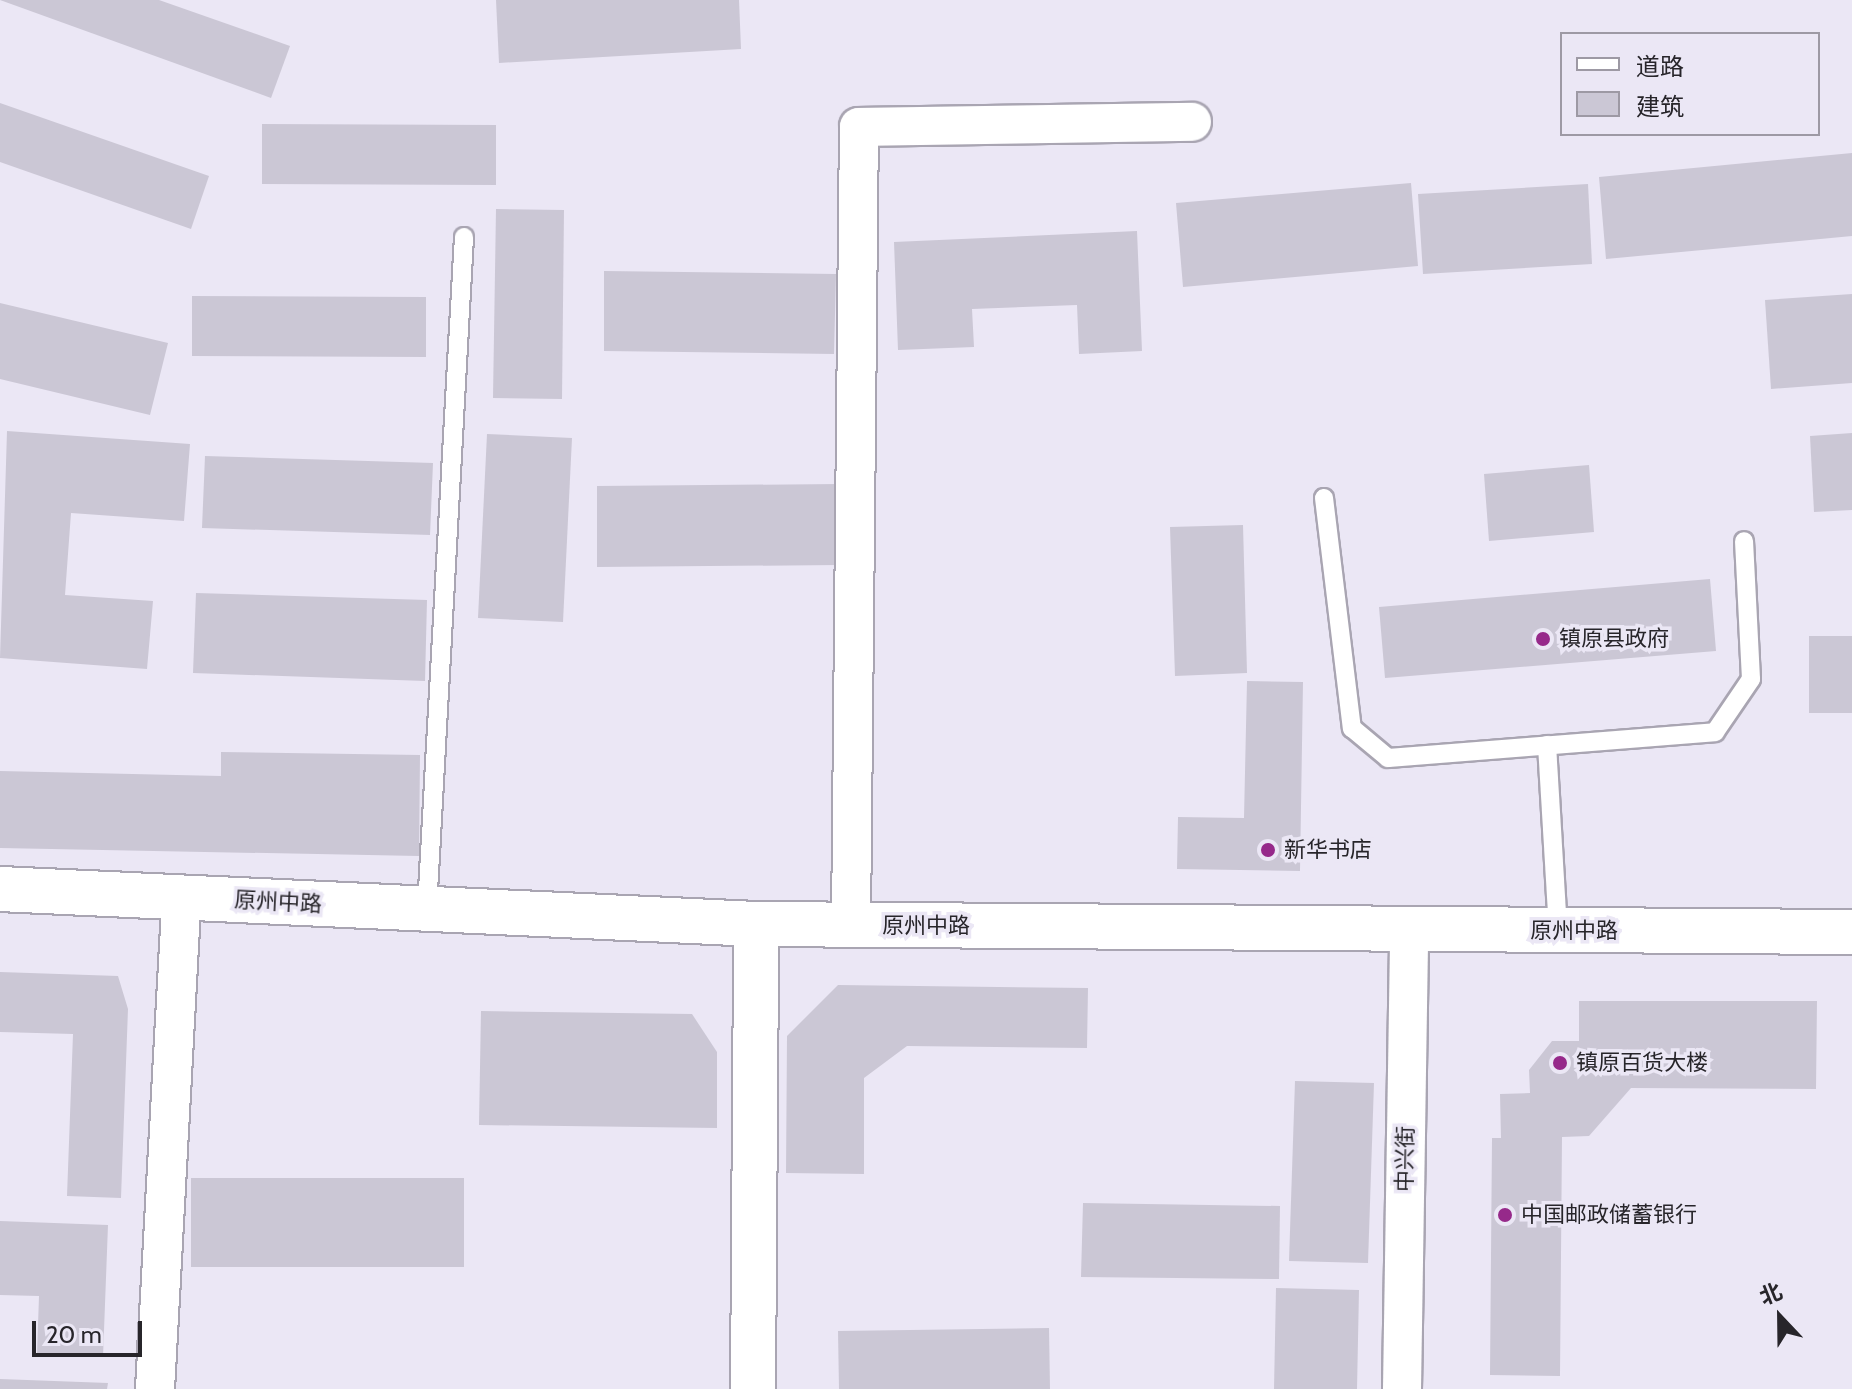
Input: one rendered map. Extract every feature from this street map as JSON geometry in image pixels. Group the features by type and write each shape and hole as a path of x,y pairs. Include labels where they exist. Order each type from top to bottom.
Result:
{"main road":[{"name":"原州中路","path":"0,889 756,924 1852,932"},
{"path":"753,1389 756,924"}],"street":[{"path":"851,925 859,127 1192,122"},
{"path":"155,1389 182,897"},
{"name":"中兴街","path":"1402,1389 1409,930"}],"lane":[{"path":"427,909 464,237"},
{"path":"1324,498 1352,728 1388,758 1715,732 1730,717 1751,679 1744,541"},
{"path":"1547,745 1558,931"}],"building":[{"path":"0,0 159,0 290,46 271,98"},
{"path":"496,0 739,0 741,49 499,63"},
{"path":"0,103 209,176 191,229 0,162"},
{"path":"262,124 496,125 496,185 262,184"},
{"path":"1852,153 1852,236 1606,259 1599,177"},
{"path":"1411,183 1418,266 1183,287 1176,203"},
{"path":"1588,184 1592,264 1423,274 1418,194"},
{"path":"496,209 564,210 562,399 493,398"},
{"path":"1137,231 1142,351 1079,354 1077,305 972,309 974,347 898,350 894,242"},
{"path":"604,271 836,274 834,354 604,351"},
{"path":"1852,294 1852,383 1771,389 1765,300"},
{"path":"192,296 426,297 426,357 192,356"},
{"path":"0,303 168,343 150,415 0,379"},
{"path":"7,431 190,444 184,521 71,513 65,595 153,601 147,669 0,658"},
{"path":"1852,433 1852,510 1814,512 1810,436"},
{"path":"487,434 572,438 563,622 478,618"},
{"path":"205,456 433,463 430,535 202,528"},
{"path":"1589,465 1594,532 1489,541 1484,474"},
{"path":"839,484 839,565 597,567 597,486"},
{"path":"1243,525 1247,673 1175,676 1170,527"},
{"path":"1710,579 1716,651 1385,678 1379,607"},
{"path":"196,593 427,600 425,681 193,673"},
{"path":"1809,636 1852,636 1852,713 1809,713"},
{"path":"1247,681 1303,682 1300,871 1177,869 1178,817 1244,818"},
{"path":"221,752 420,755 419,856 0,848 0,771 221,776"},
{"path":"0,972 118,976 128,1009 121,1198 67,1196 73,1034 0,1032"},
{"path":"838,985 1088,988 1087,1048 907,1046 864,1078 864,1174 786,1173 787,1036"},
{"path":"1579,1001 1817,1001 1816,1089 1631,1088 1589,1136 1562,1137 1560,1376 1490,1375 1492,1138 1501,1138 1500,1094 1530,1093 1529,1070 1552,1041 1579,1041"},
{"path":"481,1011 692,1014 717,1052 717,1128 479,1125"},
{"path":"1295,1081 1374,1083 1368,1263 1289,1261"},
{"path":"191,1178 464,1178 464,1267 191,1267"},
{"path":"1083,1203 1280,1206 1279,1279 1081,1277"},
{"path":"0,1221 108,1225 103,1357 37,1354 39,1296 0,1295"},
{"path":"1276,1288 1359,1290 1357,1389 1274,1389"},
{"path":"1049,1328 1050,1389 839,1389 838,1331"},
{"path":"0,1379 108,1383 107,1389 0,1389"}],"place":[{"name":"镇原县政府","path":"1543,639"},
{"name":"新华书店","path":"1268,850"},
{"name":"镇原百货大楼","path":"1560,1063"},
{"name":"中国邮政储蓄银行","path":"1505,1215"}]}
